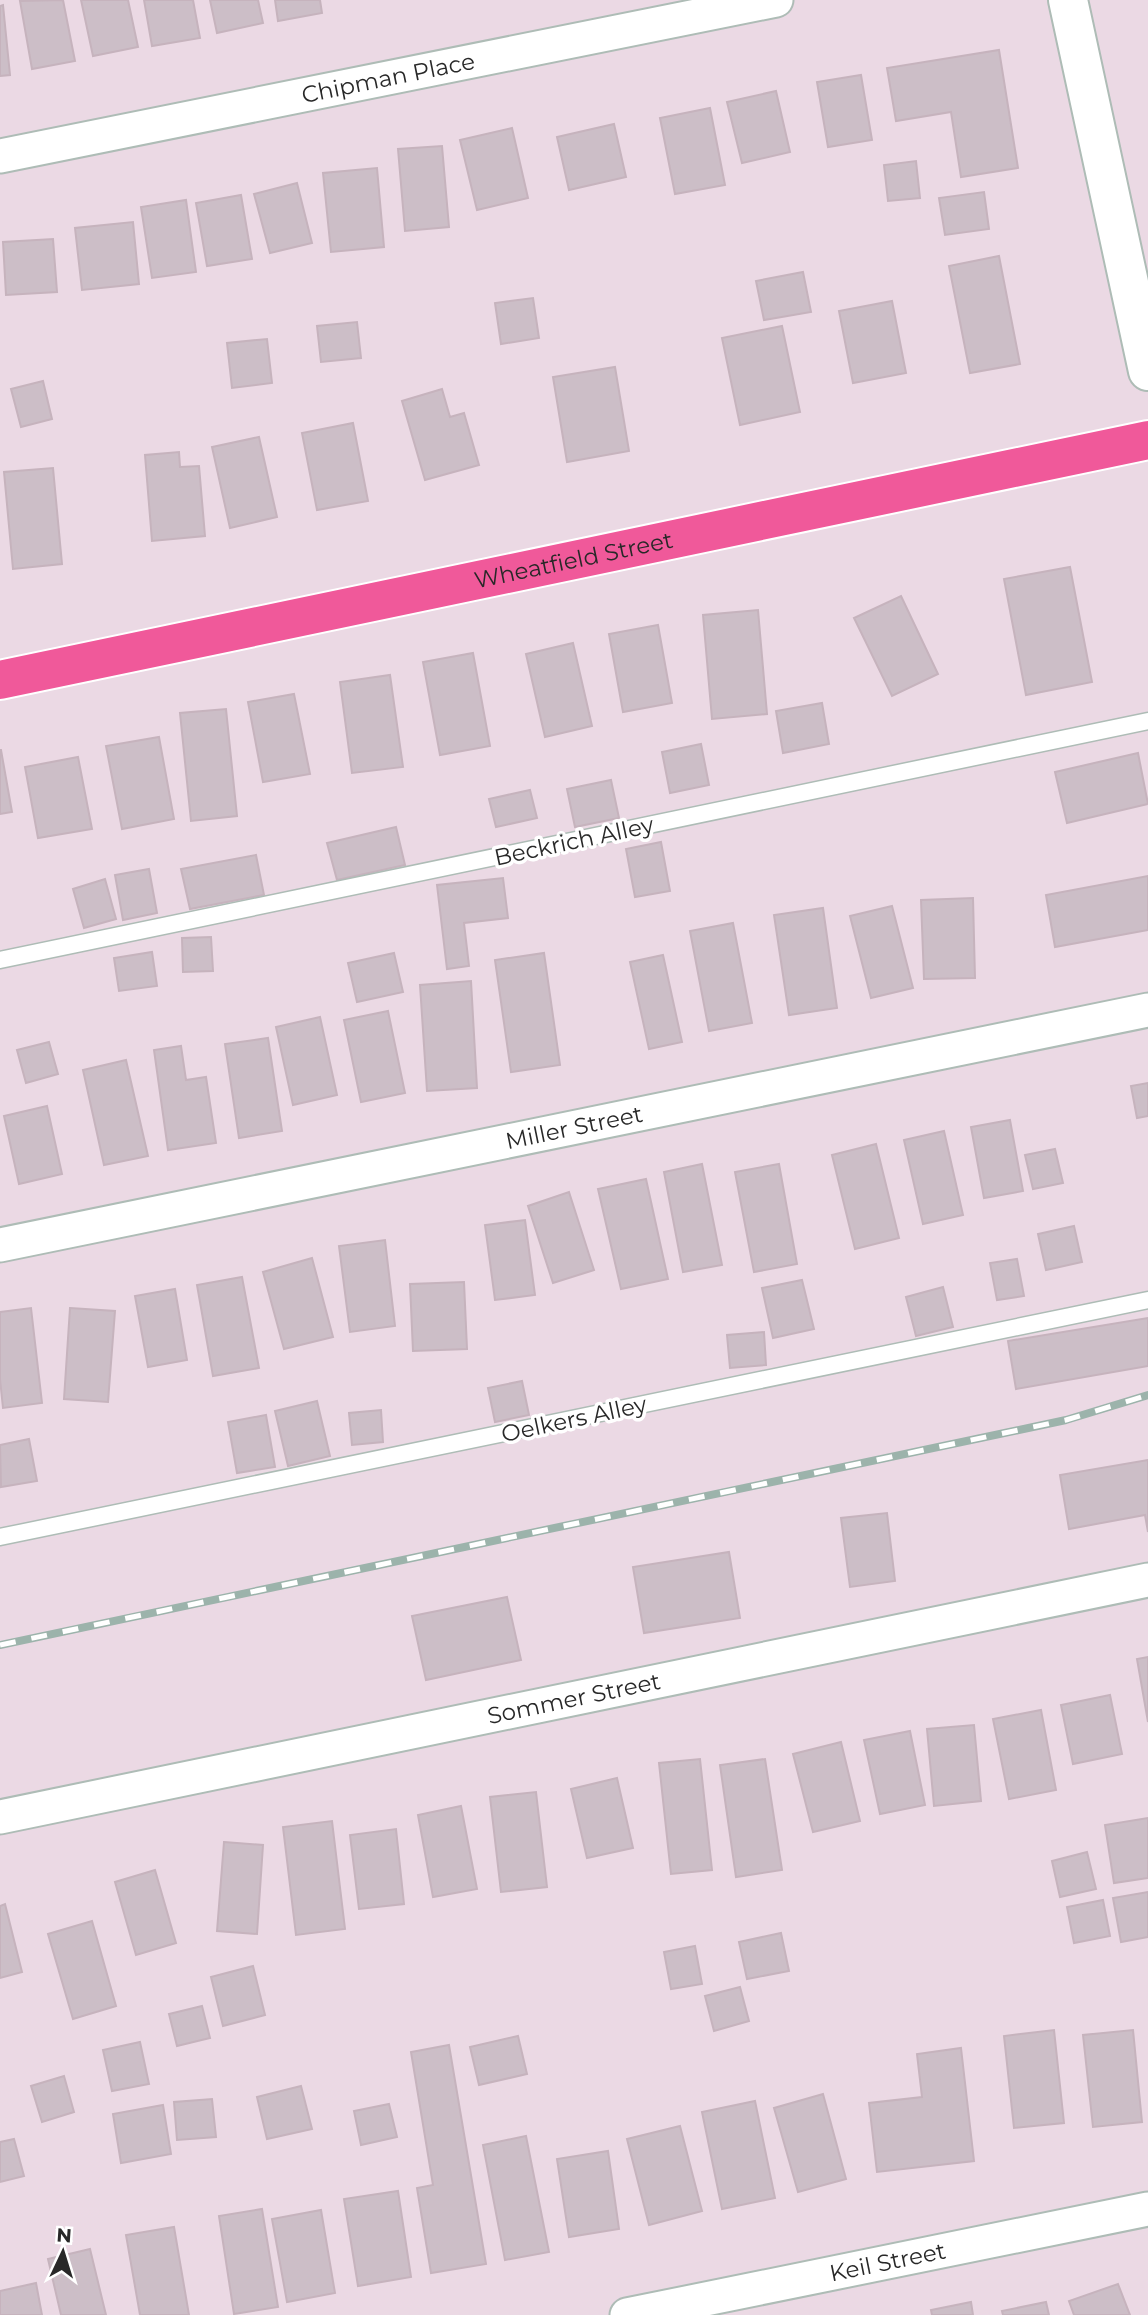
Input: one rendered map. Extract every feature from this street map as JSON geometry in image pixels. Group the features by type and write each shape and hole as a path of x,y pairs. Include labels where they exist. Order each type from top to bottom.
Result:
{"main road":[{"name":"Wheatfield Street","path":"0,680 1148,440"}],"street":[{"name":"Chipman Place","path":"0,156 776,0"},
{"path":"1068,0 1148,371"},
{"name":"Miller Street","path":"0,1245 1148,1010"},
{"name":"Sommer Street","path":"0,1817 1148,1580"},
{"name":"Keil Street","path":"626,2315 1148,2209"}],"lane":[{"name":"Beckrich Alley","path":"0,960 1148,721"},
{"name":"Oelkers Alley","path":"0,1537 1148,1300"}],"building":[{"path":"63,0 75,61 32,69 20,1"},
{"path":"81,0 128,0 138,47 93,56"},
{"path":"144,0 193,0 200,38 152,46"},
{"path":"210,0 258,0 263,23 217,33"},
{"path":"275,0 320,0 322,13 278,21"},
{"path":"3,5 10,75 0,76 0,6"},
{"path":"999,50 1018,168 961,177 951,112 896,121 887,68"},
{"path":"861,75 872,140 828,147 817,82"},
{"path":"776,91 790,152 742,163 727,102"},
{"path":"710,108 725,185 675,194 660,118"},
{"path":"614,124 626,177 569,190 557,137"},
{"path":"512,128 528,198 477,210 460,140"},
{"path":"442,146 449,227 405,231 398,149"},
{"path":"916,161 920,198 888,201 884,165"},
{"path":"377,168 384,247 331,252 323,173"},
{"path":"297,183 312,243 270,253 254,194"},
{"path":"984,192 989,229 945,235 939,198"},
{"path":"241,195 252,259 207,266 196,203"},
{"path":"186,200 196,272 152,278 141,207"},
{"path":"133,222 139,284 82,290 75,228"},
{"path":"53,239 57,292 6,295 3,242"},
{"path":"999,256 1020,364 970,373 949,266"},
{"path":"803,272 811,312 764,320 756,281"},
{"path":"533,298 539,338 501,344 495,303"},
{"path":"892,301 906,373 853,383 839,311"},
{"path":"357,322 361,358 321,362 317,326"},
{"path":"782,326 800,412 740,425 722,338"},
{"path":"267,339 272,383 232,388 227,343"},
{"path":"615,367 629,451 567,462 553,377"},
{"path":"43,381 52,419 21,427 11,389"},
{"path":"442,389 450,417 464,413 479,465 425,480 402,401"},
{"path":"353,423 368,501 317,510 302,433"},
{"path":"259,437 277,517 230,528 212,447"},
{"path":"179,452 180,467 199,466 205,536 152,541 145,455"},
{"path":"53,468 62,564 13,569 4,472"},
{"path":"1070,567 1092,682 1026,695 1004,579"},
{"path":"901,596 938,674 892,696 854,618"},
{"path":"758,610 767,714 712,719 703,615"},
{"path":"658,625 672,703 623,712 609,634"},
{"path":"573,643 592,726 545,737 526,654"},
{"path":"473,653 490,746 440,755 423,662"},
{"path":"390,675 403,767 352,773 340,682"},
{"path":"294,694 310,774 263,782 248,702"},
{"path":"822,703 829,744 783,753 776,711"},
{"path":"226,709 237,816 191,821 180,713"},
{"path":"159,737 174,819 122,829 106,746"},
{"path":"701,744 709,785 670,793 662,752"},
{"path":"0,750 12,812 0,814"},
{"path":"1138,753 1148,804 1067,823 1055,772"},
{"path":"78,757 92,829 38,838 25,767"},
{"path":"611,780 619,818 575,827 567,789"},
{"path":"530,790 537,818 496,827 489,799"},
{"path":"396,827 405,865 337,880 327,843"},
{"path":"661,842 670,891 635,897 626,849"},
{"path":"256,855 264,895 190,909 181,869"},
{"path":"149,869 157,913 123,920 115,875"},
{"path":"1148,876 1148,930 1055,947 1046,895"},
{"path":"503,878 508,918 464,923 469,966 447,969 437,885"},
{"path":"105,879 116,919 84,928 73,889"},
{"path":"973,898 975,978 924,979 921,900"},
{"path":"892,906 913,988 871,998 850,916"},
{"path":"823,908 837,1008 789,1015 774,915"},
{"path":"733,923 752,1023 709,1031 690,931"},
{"path":"211,937 213,971 183,972 182,938"},
{"path":"152,952 157,986 119,991 114,958"},
{"path":"394,953 403,992 357,1002 348,963"},
{"path":"544,953 560,1065 511,1072 495,960"},
{"path":"663,955 682,1042 649,1049 630,962"},
{"path":"471,981 477,1088 427,1091 420,985"},
{"path":"388,1011 405,1093 361,1102 344,1020"},
{"path":"320,1017 337,1095 293,1105 276,1027"},
{"path":"268,1038 282,1131 239,1138 225,1044"},
{"path":"49,1042 58,1074 26,1083 17,1050"},
{"path":"181,1046 186,1080 206,1077 216,1143 168,1150 154,1050"},
{"path":"126,1060 148,1156 104,1165 83,1070"},
{"path":"1148,1083 1148,1116 1137,1118 1131,1086"},
{"path":"47,1106 62,1174 19,1184 4,1116"},
{"path":"1010,1120 1023,1191 984,1198 971,1127"},
{"path":"944,1131 963,1215 923,1224 904,1140"},
{"path":"876,1144 899,1238 855,1249 832,1155"},
{"path":"1055,1149 1063,1183 1033,1189 1025,1155"},
{"path":"702,1164 722,1265 683,1272 664,1172"},
{"path":"779,1164 797,1264 754,1272 735,1172"},
{"path":"646,1179 668,1279 621,1289 598,1189"},
{"path":"569,1192 594,1270 553,1283 528,1206"},
{"path":"525,1220 535,1295 495,1300 485,1225"},
{"path":"1074,1226 1082,1262 1046,1270 1038,1234"},
{"path":"385,1240 395,1326 350,1332 339,1246"},
{"path":"312,1258 333,1337 284,1349 263,1272"},
{"path":"1017,1259 1024,1296 997,1300 990,1263"},
{"path":"242,1277 259,1368 213,1376 197,1285"},
{"path":"802,1280 814,1329 773,1338 762,1288"},
{"path":"464,1282 467,1349 413,1351 410,1284"},
{"path":"943,1287 953,1327 916,1336 906,1297"},
{"path":"175,1289 187,1360 148,1367 135,1296"},
{"path":"31,1308 42,1403 3,1408 0,1312"},
{"path":"70,1308 115,1311 108,1402 64,1399"},
{"path":"1148,1318 1148,1366 1016,1389 1008,1341"},
{"path":"764,1332 766,1365 730,1368 727,1335"},
{"path":"522,1381 529,1415 495,1422 488,1388"},
{"path":"317,1401 330,1456 288,1466 275,1411"},
{"path":"381,1410 383,1442 352,1445 349,1413"},
{"path":"266,1415 275,1467 237,1473 228,1422"},
{"path":"29,1439 37,1481 1,1487 0,1445"},
{"path":"1148,1460 1148,1532 1145,1515 1069,1529 1060,1475"},
{"path":"887,1513 895,1581 850,1587 841,1518"},
{"path":"729,1552 740,1618 644,1633 633,1567"},
{"path":"507,1597 521,1660 426,1680 412,1616"},
{"path":"1148,1657 1148,1722 1137,1659"},
{"path":"1110,1695 1122,1754 1073,1764 1061,1705"},
{"path":"1041,1710 1056,1790 1009,1799 993,1719"},
{"path":"974,1725 981,1801 934,1806 927,1729"},
{"path":"910,1731 925,1805 880,1814 864,1740"},
{"path":"841,1742 860,1821 813,1832 793,1754"},
{"path":"700,1759 712,1870 671,1874 659,1763"},
{"path":"765,1759 782,1870 736,1877 720,1765"},
{"path":"617,1778 633,1848 587,1858 571,1789"},
{"path":"536,1792 547,1887 501,1892 490,1797"},
{"path":"461,1806 477,1889 433,1897 418,1815"},
{"path":"1148,1818 1148,1878 1114,1883 1105,1825"},
{"path":"332,1821 345,1929 296,1935 283,1827"},
{"path":"396,1829 404,1904 359,1909 350,1835"},
{"path":"224,1842 263,1845 257,1934 217,1931"},
{"path":"1087,1852 1096,1889 1060,1897 1052,1861"},
{"path":"155,1870 176,1943 136,1955 115,1882"},
{"path":"1148,1892 1148,1937 1121,1942 1113,1898"},
{"path":"1103,1900 1110,1936 1074,1943 1067,1907"},
{"path":"5,1904 22,1972 0,1978 0,1906"},
{"path":"92,1921 116,2006 73,2019 48,1934"},
{"path":"781,1933 789,1971 747,1979 739,1942"},
{"path":"695,1946 702,1984 671,1989 664,1952"},
{"path":"253,1966 265,2015 223,2026 211,1977"},
{"path":"740,1987 749,2021 714,2031 705,1996"},
{"path":"202,2006 210,2038 177,2046 169,2014"},
{"path":"1054,2030 1064,2123 1014,2128 1004,2036"},
{"path":"1133,2030 1142,2122 1093,2127 1083,2035"},
{"path":"518,2036 527,2074 479,2085 470,2047"},
{"path":"140,2042 149,2084 112,2091 103,2050"},
{"path":"449,2045 486,2264 431,2273 417,2188 433,2185 411,2052"},
{"path":"961,2048 974,2161 877,2172 869,2103 922,2097 917,2054"},
{"path":"64,2076 74,2112 42,2122 31,2086"},
{"path":"301,2086 312,2129 267,2139 257,2097"},
{"path":"823,2094 846,2179 798,2192 774,2108"},
{"path":"212,2099 216,2137 177,2140 174,2102"},
{"path":"755,2101 775,2198 722,2209 702,2112"},
{"path":"389,2104 397,2137 361,2145 354,2111"},
{"path":"163,2105 171,2154 121,2163 113,2114"},
{"path":"680,2126 702,2211 649,2225 627,2139"},
{"path":"526,2136 549,2252 505,2260 483,2145"},
{"path":"14,2139 24,2176 0,2182 0,2142"},
{"path":"608,2151 619,2229 569,2237 557,2159"},
{"path":"398,2191 411,2277 358,2286 344,2199"},
{"path":"262,2209 278,2307 234,2314 219,2216"},
{"path":"321,2210 335,2293 287,2302 272,2219"},
{"path":"174,2227 189,2315 140,2315 126,2235"},
{"path":"90,2249 106,2315 61,2315 48,2259"},
{"path":"36,2283 42,2315 0,2315 0,2291"},
{"path":"1118,2284 1130,2315 1074,2315 1069,2301"},
{"path":"971,2302 973,2315 932,2315 931,2310"},
{"path":"1046,2302 1049,2315 1003,2315 1002,2311"}],"railway":[{"path":"0,1645 1066,1420 1148,1395"}]}
